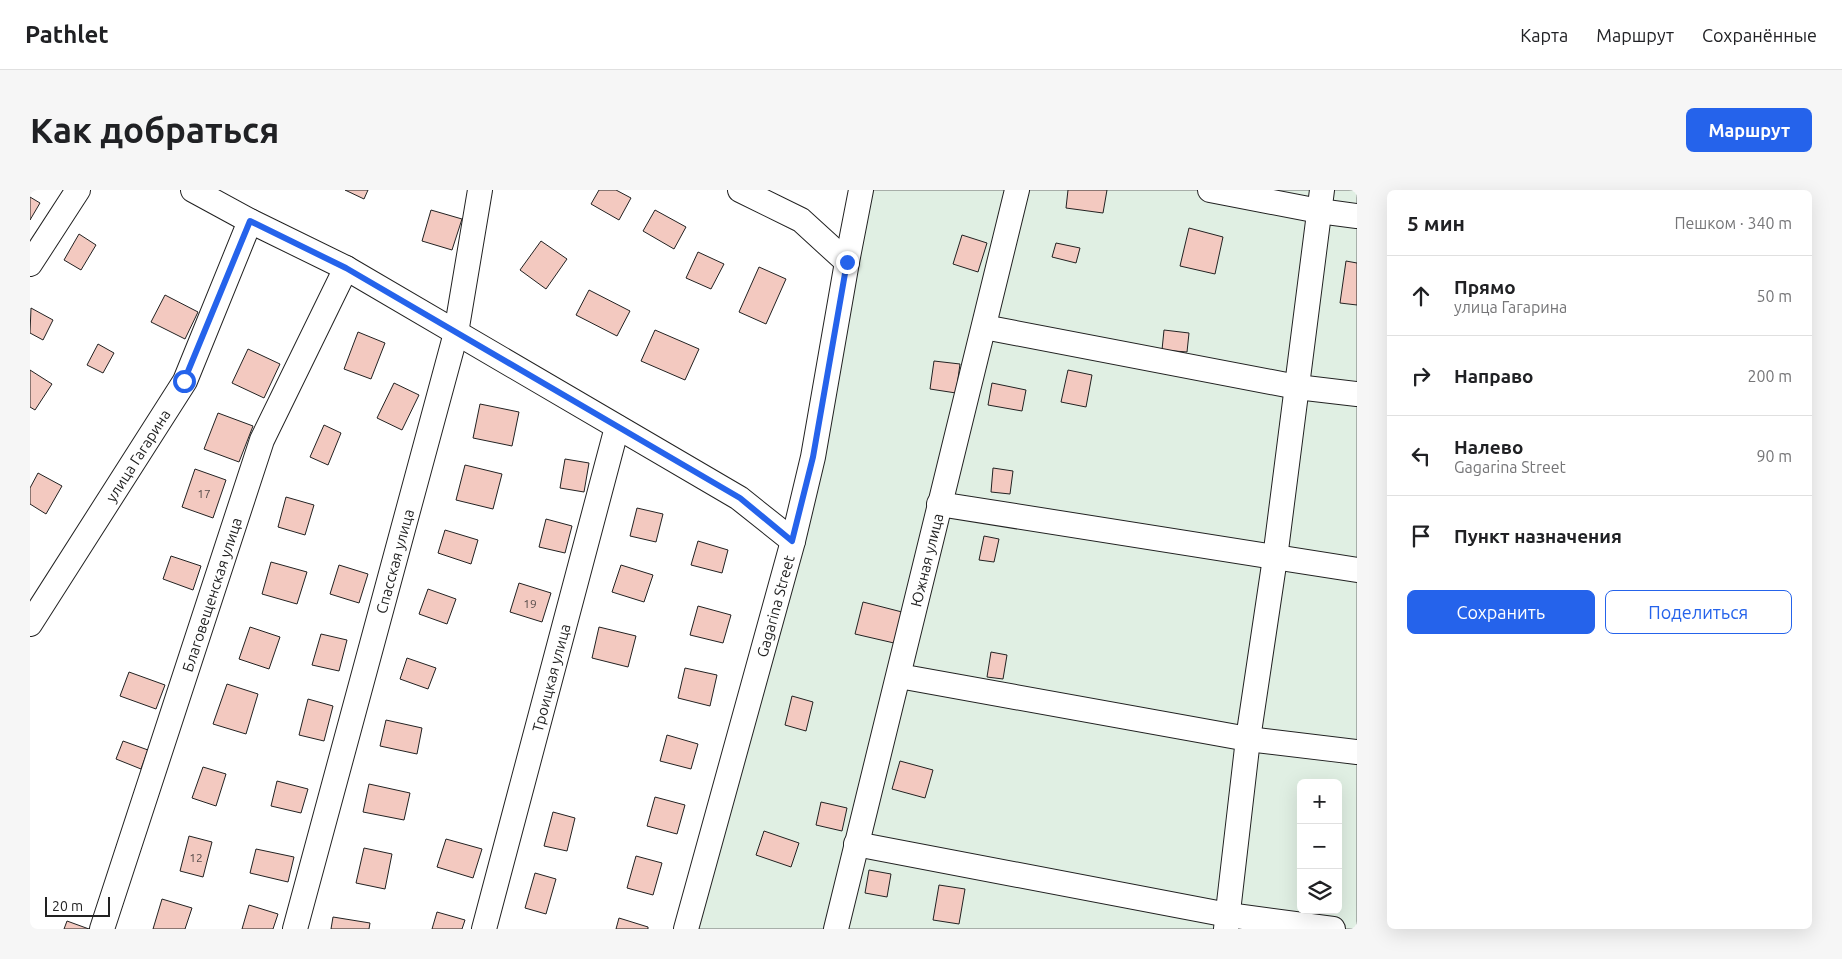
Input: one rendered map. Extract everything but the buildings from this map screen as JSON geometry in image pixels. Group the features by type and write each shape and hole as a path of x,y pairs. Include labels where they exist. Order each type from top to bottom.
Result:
{"street":[{"path":"30,264 78,190"},
{"path":"193,190 250,221 346,268 740,498 792,541"},
{"name":"Спасская улица","path":"295,929 456,333 480,190"},
{"path":"740,190 801,220 847,262"},
{"name":"Gagarina Street","path":"686,929 792,541 813,457 861,190"},
{"name":"Южная улица","path":"836,929 1017,190"},
{"path":"1210,190 1320,200 1357,216"},
{"path":"1227,922 1248,738 1275,558 1320,200"},
{"name":"улица Гагарина","path":"30,624 184,381 250,221"},
{"name":"Благовещенская улица","path":"102,929 262,440 346,268"},
{"path":"984,327 1297,386 1357,394"},
{"name":"Троицкая улица","path":"484,929 617,427"},
{"path":"939,504 1357,570"},
{"path":"899,676 1248,738 1357,752"},
{"path":"856,844 1227,922 1333,929"}],"green space":[{"path":"869,190 1357,190 1357,929 694,929"}],"route":[{"path":"184,381 250,221 346,268 740,498 792,541 813,457 847,262"}]}
